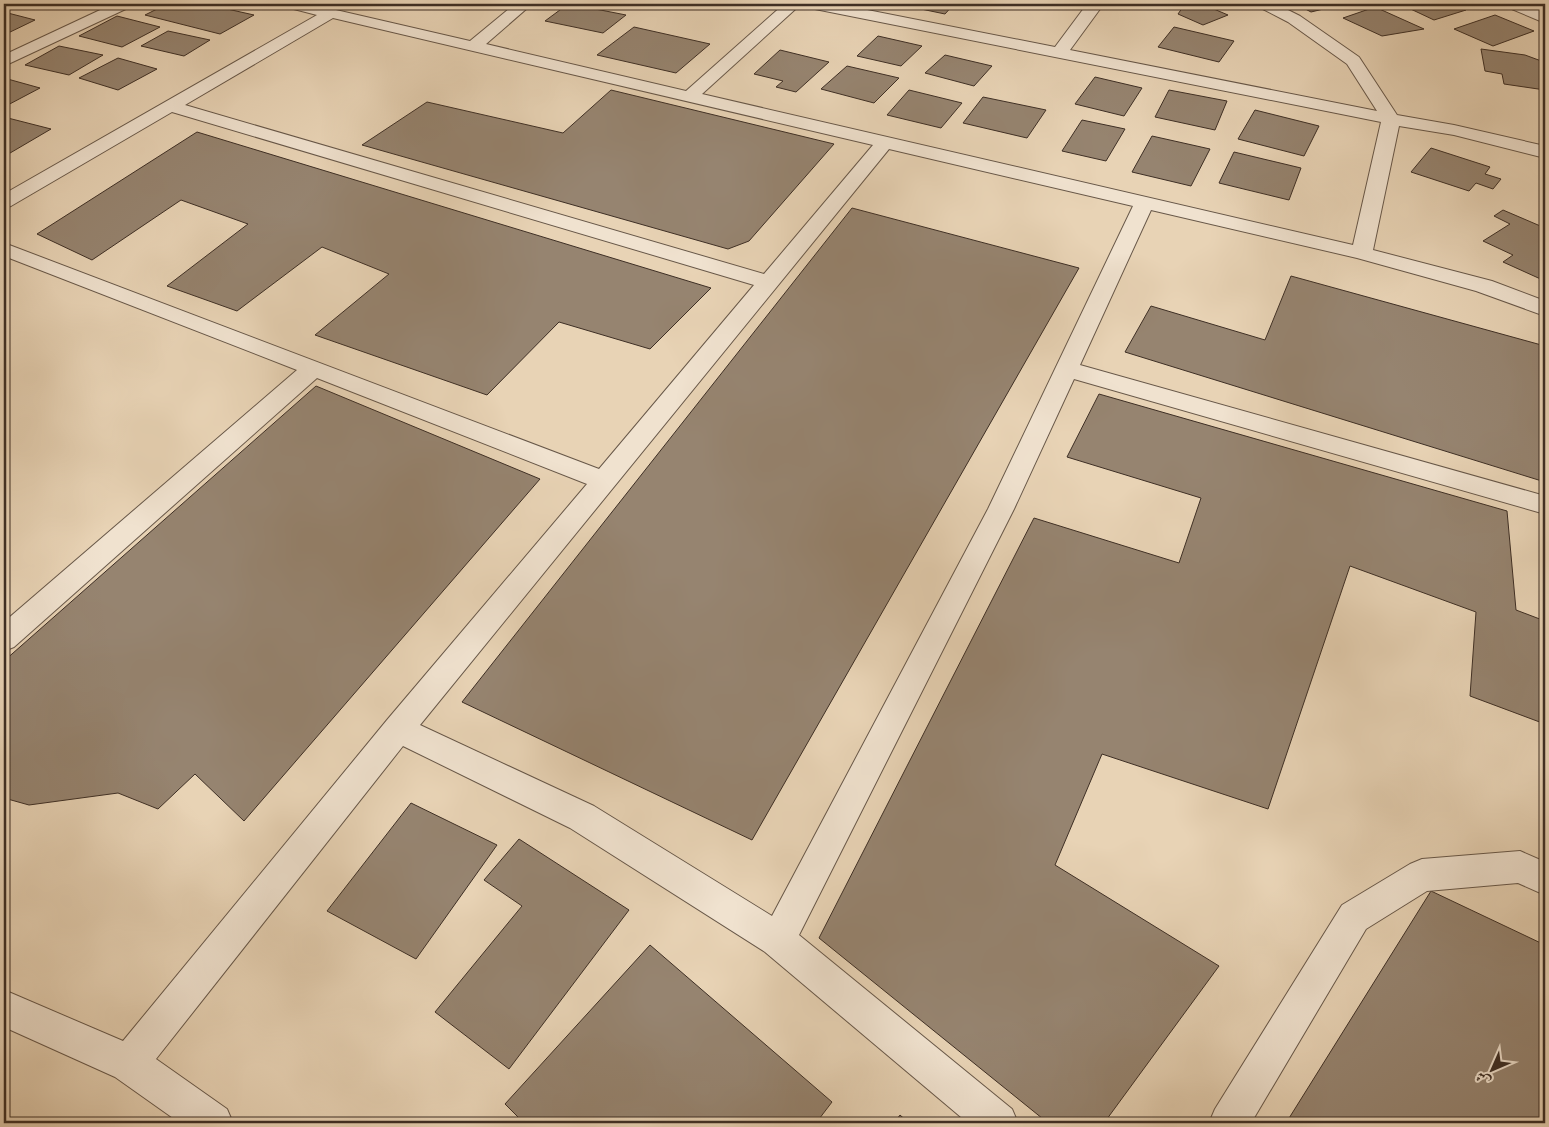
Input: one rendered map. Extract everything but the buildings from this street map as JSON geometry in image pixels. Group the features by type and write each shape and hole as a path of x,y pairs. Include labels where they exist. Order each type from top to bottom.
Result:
{"street":[{"path":"4,61 125,4"},
{"path":"291,4 1362,253 1484,286 1545,309"},
{"path":"473,47 524,4"},
{"path":"689,97 793,4"},
{"path":"815,4 1454,130 1545,152"},
{"path":"1059,53 1095,4"},
{"path":"1264,4 1294,19 1353,61 1391,119 1362,253"},
{"path":"1512,4 1545,18"},
{"path":"4,202 331,14"},
{"path":"4,45 26,50"},
{"path":"170,106 768,282"},
{"path":"129,1063 398,729 884,143"},
{"path":"778,940 1001,509 1145,202"},
{"path":"4,249 603,480"},
{"path":"4,639 314,368"},
{"path":"1067,369 1545,505"},
{"path":"398,729 582,817 778,940 998,1123"},
{"path":"1229,1123 1354,917 1422,875 1520,868 1545,878"},
{"path":"4,1008 129,1063 213,1123"}]}
